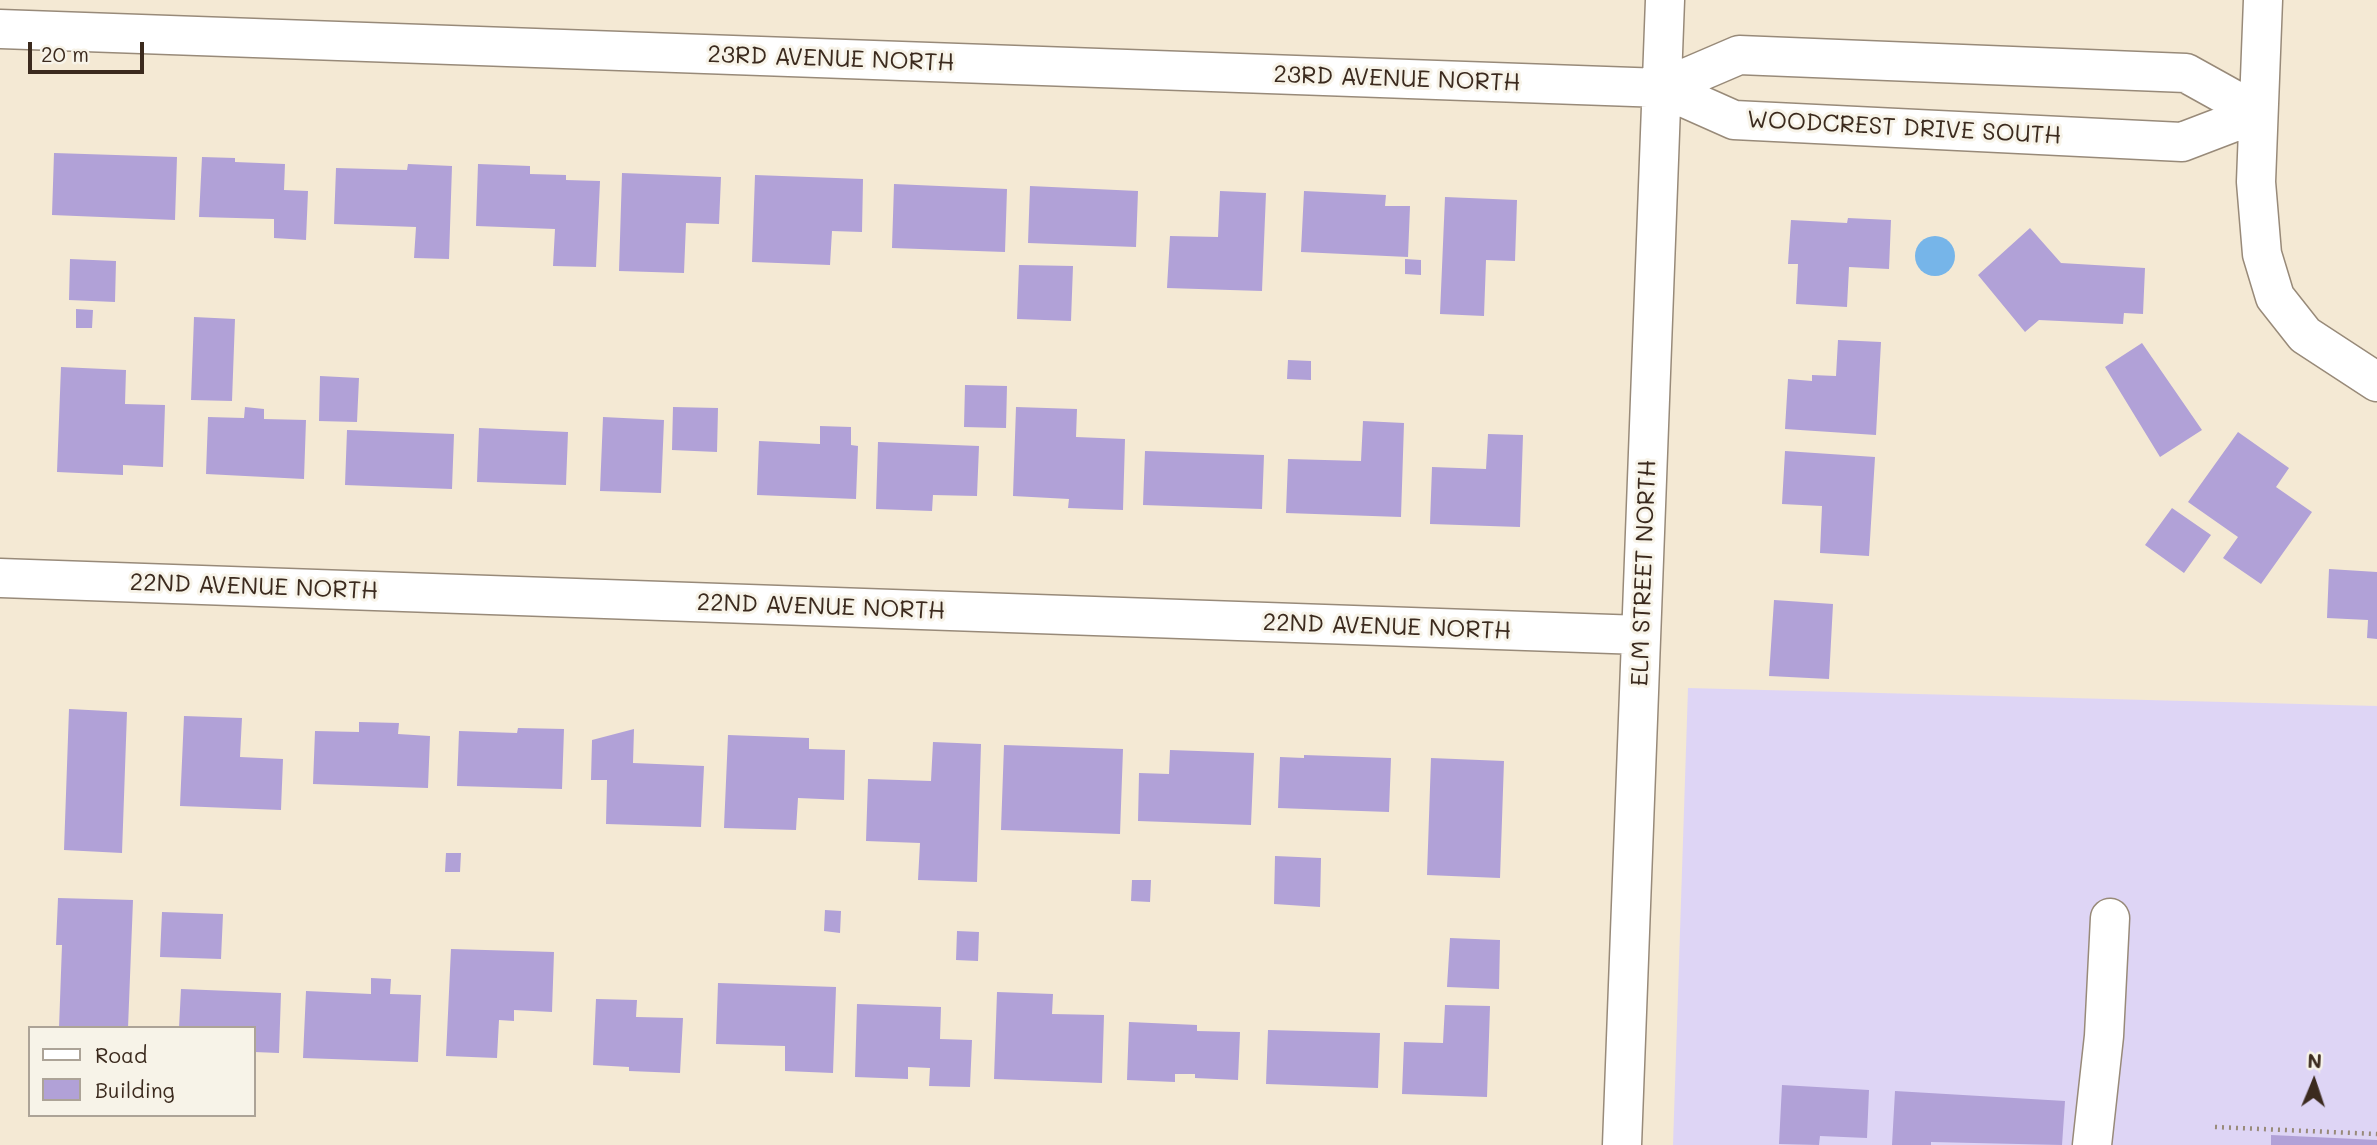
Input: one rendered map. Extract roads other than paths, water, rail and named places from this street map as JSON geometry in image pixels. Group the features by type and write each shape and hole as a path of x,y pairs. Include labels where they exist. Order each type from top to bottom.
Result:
{"street":[{"name":"ELM STREET NORTH","path":"1622,1145 1665,0"},
{"path":"2263,0 2256,182 2262,254 2276,297 2305,335 2377,382"},
{"name":"23RD AVENUE NORTH","path":"0,29 1662,88"},
{"path":"1662,88 1739,55 2186,73 2258,113"},
{"name":"WOODCREST DRIVE SOUTH","path":"1662,88 1734,120 2182,142 2258,113"},
{"name":"22ND AVENUE NORTH","path":"0,578 1641,635"},
{"path":"2092,1145 2104,1036 2110,918"}],"water":[{"path":"1935,236 1949,242 1955,256 1949,270 1935,276 1921,270 1915,256 1921,242"}]}
